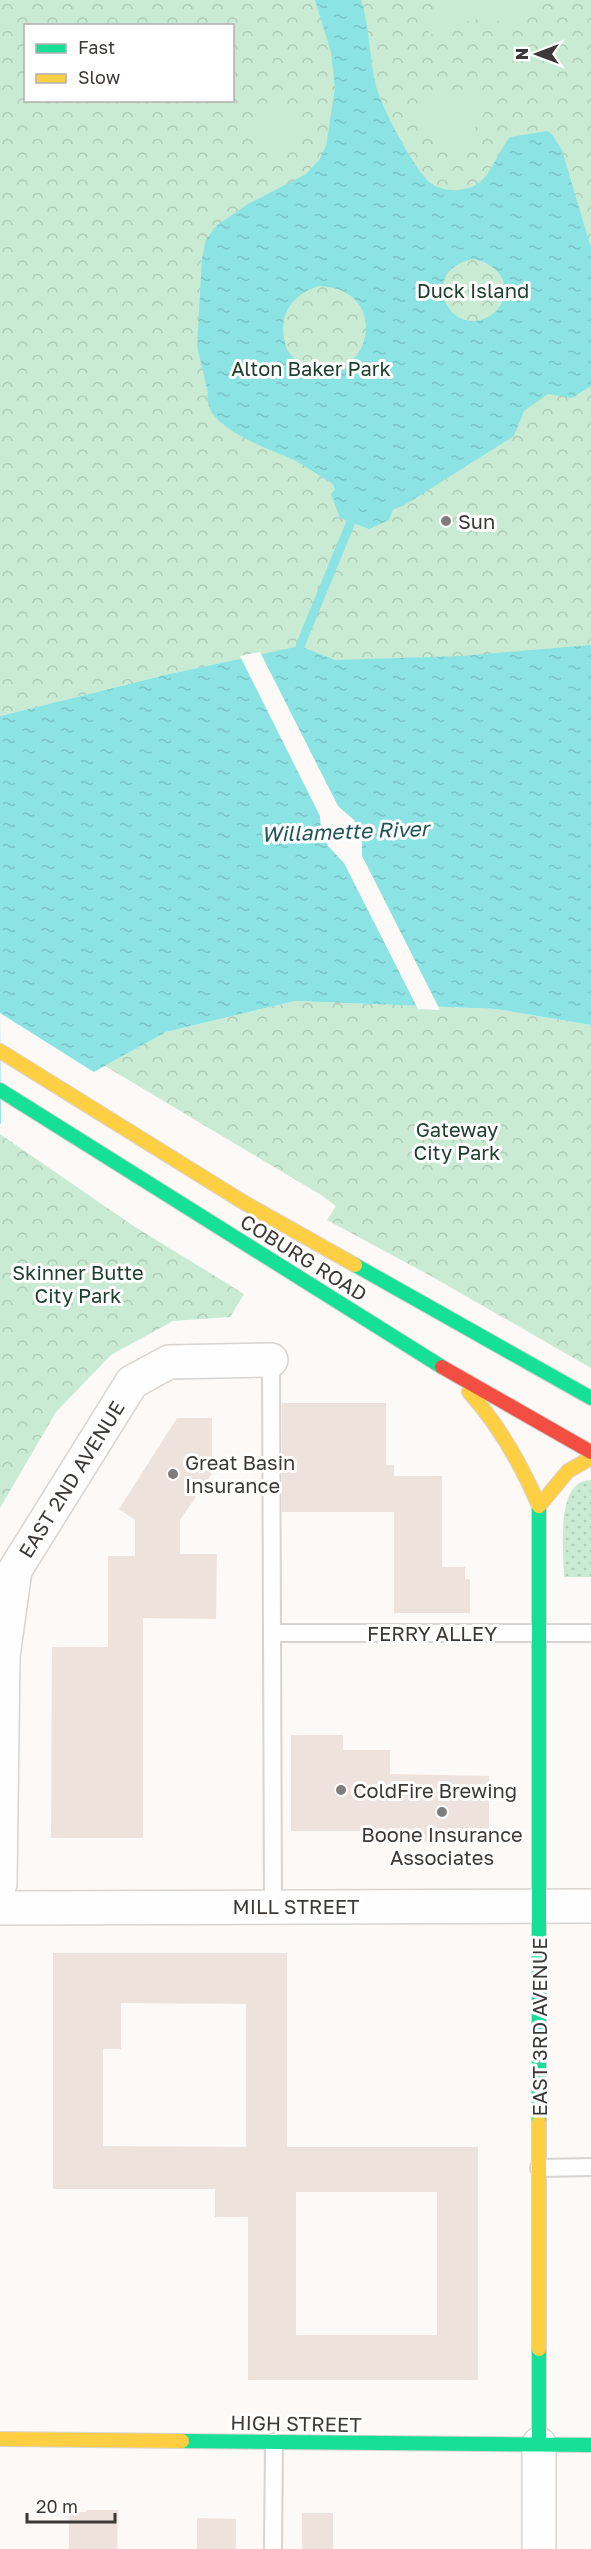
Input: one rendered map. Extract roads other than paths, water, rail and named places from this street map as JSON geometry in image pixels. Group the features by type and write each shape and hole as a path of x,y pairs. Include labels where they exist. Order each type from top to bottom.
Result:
{"main road":[{"name":"COBURG ROAD","path":"0,1051 243,1202 591,1398"},
{"name":"COBURG ROAD","path":"0,1090 452,1373 591,1452"},
{"path":"452,1373 500,1427 520,1460 539,1506"},
{"path":"539,1506 560,1477 577,1464 591,1458"},
{"name":"EAST 3RD AVENUE","path":"539,1506 539,2444"},
{"name":"HIGH STREET","path":"0,2439 591,2445"}],"street":[{"name":"EAST 2ND AVENUE","path":"0,1884 3,1656 15,1570 132,1382 169,1362 271,1360"},
{"name":"MILL STREET","path":"0,1908 591,1905"},
{"name":"EAST 3RD AVENUE","path":"539,2444 539,2549"}],"lane":[{"path":"271,1360 273,1906"},
{"name":"FERRY ALLEY","path":"273,1633 591,1633"},
{"path":"539,2168 591,2167"},
{"path":"273,2549 274,2442"}],"water":[{"path":"315,0 361,0 376,86 391,123 425,177 442,189 466,189 476,185 486,176 510,137 547,131 552,134 562,150 591,248 591,386 572,398 548,394 524,411 514,436 403,506 393,509 389,520 369,529 340,518 331,494 335,490 333,484 298,462 241,436 216,417 209,406 197,346 202,258 206,240 216,226 248,204 306,174 319,160 326,146 335,88 331,52","holes":["473,259 493,268 505,286 503,301 498,309 491,315 476,321 463,319 452,312 445,302 443,289 446,277 455,266","319,286 342,291 357,302 365,318 365,335 360,351 348,363 332,370 312,368 297,361 287,349 284,338 284,318 293,302 300,295"]},
{"name":"Willamette River","path":"591,645 591,1025 496,1009 295,1001 166,1032 0,1124 0,716 169,674 300,646 335,660 461,656"}],"waterway":[{"path":"299,658 300,646 355,512"}],"place":[{"name":"Sun","path":"446,521"},
{"name":"Great Basin Insurance","path":"173,1474"},
{"name":"ColdFire Brewing","path":"341,1790"},
{"name":"Boone Insurance Associates","path":"442,1812"}],"park label":[{"name":"Duck Island","path":"473,290"},
{"name":"Alton Baker Park","path":"311,368"},
{"name":"Gateway City Park","path":"457,1140"},
{"name":"Skinner Butte City Park","path":"78,1284"}]}
